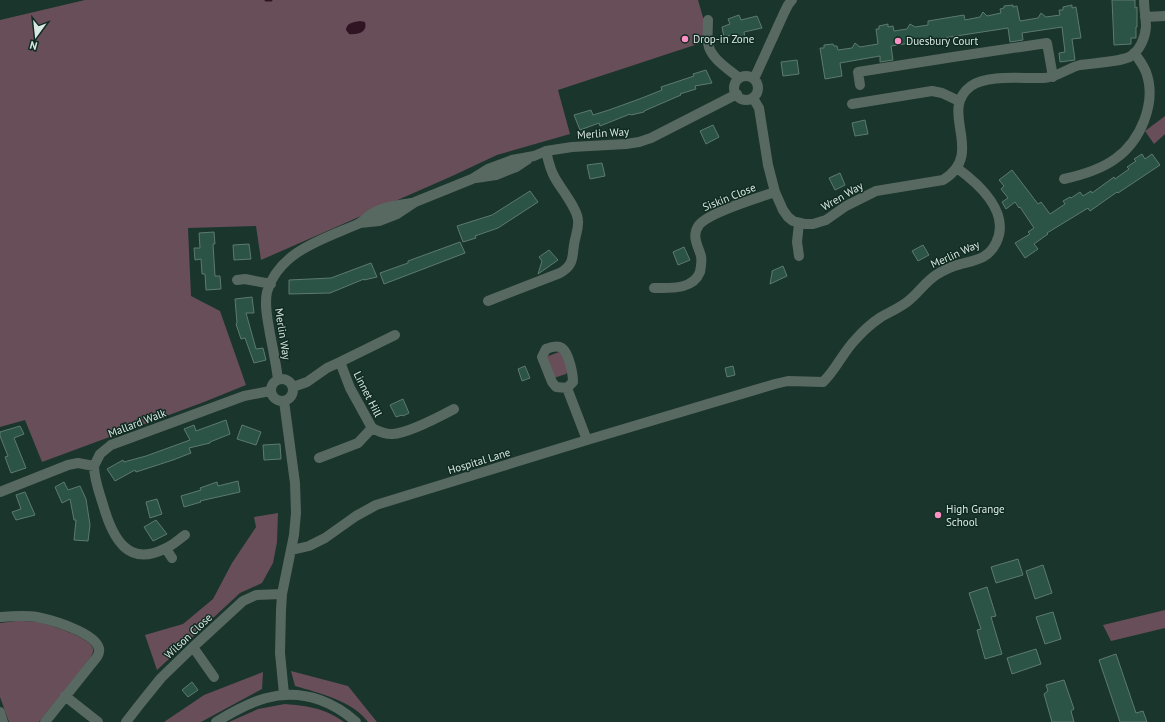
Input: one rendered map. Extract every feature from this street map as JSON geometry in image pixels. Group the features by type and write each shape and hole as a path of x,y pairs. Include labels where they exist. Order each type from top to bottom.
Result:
{"street":[{"path":"754,79 784,13 792,0"},
{"path":"957,168 963,148 958,113 960,101 964,93 972,85 1001,78 1052,77 1078,66 1130,57 1139,49 1146,28 1144,0"},
{"path":"1145,17 1165,16"},
{"path":"708,20 708,42 710,50 715,58 739,78"},
{"path":"860,85 858,72 1047,44 1052,77"},
{"path":"1064,178 1088,173 1114,160 1127,148 1136,136 1148,109 1150,92 1146,71 1134,53"},
{"path":"744,76 754,79 758,90 757,94 753,98 748,100 739,97 735,91 735,86 739,78 744,76"},
{"path":"852,104 932,91 942,93 960,101"},
{"name":"Merlin Way","path":"278,379 266,308 267,292 270,284 282,266 295,254 331,235 360,223 372,214 394,205 415,202 472,179 488,169 506,162 534,156 546,151 572,147 639,142 651,138 737,94"},
{"path":"753,98 758,108 768,164 775,192 788,217 799,223 796,242 799,256"},
{"path":"488,301 560,273 570,266 578,219 563,190 554,177 546,151"},
{"name":"Merlin Way","path":"823,382 855,340 874,322 908,302 937,274 953,266 981,259 997,242 1000,224 992,202 971,179 957,168"},
{"name":"Wren Way","path":"799,223 813,224 826,220 846,206 876,191 943,180 951,176 957,168"},
{"name":"Siskin Close","path":"654,288 683,286 695,280 699,274 701,257 695,238 698,226 708,217 775,192"},
{"path":"237,280 245,279 270,284"},
{"path":"293,387 307,382 327,368 395,336"},
{"name":"Linnet Hill","path":"340,362 350,388 372,428 377,431 388,434 402,433 454,409"},
{"path":"278,379 286,379 293,387 290,398 284,401 276,400 271,395 270,391 272,384 278,379"},
{"name":"Hospital Lane","path":"292,550 309,546 325,538 356,516 376,505 775,384 788,381 823,382"},
{"path":"567,388 587,440"},
{"name":"Mallard Walk","path":"94,466 100,454 111,445 244,396 270,391"},
{"path":"284,401 295,483 296,513 292,550 282,594 280,653 284,694"},
{"path":"319,458 358,443 372,428"},
{"path":"0,492 68,465 78,463 94,466 94,473 108,521 116,538 122,546 136,553 145,555 166,549 185,535"},
{"path":"166,549 172,558"},
{"name":"Wilson Close","path":"126,722 161,678 237,607 250,597 262,594 282,594"},
{"path":"0,617 19,616 57,622 83,633 96,641 99,646 99,655 45,722"},
{"path":"193,647 214,677"},
{"path":"216,722 234,711 250,704 284,694 304,696 329,704 340,709 356,722"},
{"path":"66,696 98,722"},
{"path":"0,712 4,722"}],"shaded area":[{"path":"85,0 698,0 704,21 704,42 558,90 570,134 497,155 261,260 256,226 188,228 191,296 220,311 246,385 42,462 25,420 0,427 0,20"},
{"path":"360,21 365,22 366,25 364,30 356,34 349,34 346,30 347,26 351,23"},
{"path":"1165,116 1165,134 1154,144 1145,131"},
{"path":"559,352 562,353 568,371 566,374 554,378 546,357"},
{"path":"278,513 277,542 273,563 262,583 240,593 157,670 145,635 183,624 213,599 232,563 256,527 254,517"},
{"path":"1165,610 1165,628 1111,641 1103,625"},
{"path":"16,621 38,622 60,629 85,640 93,649 92,655 85,665 39,722 9,722 0,697 0,623"},
{"path":"291,671 348,686 377,722 368,722 354,708 345,703 295,686"},
{"path":"263,672 262,689 201,722 164,722 204,695"},
{"path":"285,704 316,708 337,717 344,722 229,722 258,709"}],"building":[{"path":"1112,0 1135,0 1135,8 1137,7 1136,38 1131,38 1131,44 1114,45"},
{"name":"Duesbury Court","path":"1013,5 1013,7 1017,6 1020,21 1038,18 1041,13 1046,17 1060,15 1059,10 1063,10 1063,7 1072,5 1072,8 1076,7 1081,38 1072,39 1075,60 1060,62 1059,53 1065,52 1062,27 1022,33 1023,40 1010,42 1008,28 891,46 893,60 880,62 880,56 840,63 842,76 825,79 820,48 824,48 824,45 833,44 834,46 837,46 838,50 852,48 855,43 860,47 878,44 876,29 879,29 879,26 888,24 888,27 893,26 894,31 907,29 910,24 915,27 928,25 928,21 964,15 965,20 980,17 983,12 987,16 1001,13 1000,9 1004,8 1004,6"},
{"path":"739,15 741,20 757,16 762,28 744,32 745,38 734,40 734,34 724,37 722,27 730,24 728,19"},
{"path":"797,60 799,74 783,76 781,62"},
{"path":"706,70 712,83 695,86 696,89 680,94 681,95 644,112 630,114 600,126 599,123 580,130 574,115 591,110 593,115 609,110 662,90 661,87 694,76 693,74"},
{"path":"865,120 868,134 855,136 852,123"},
{"path":"713,125 719,137 706,144 700,131"},
{"path":"1142,154 1145,159 1152,154 1160,165 1090,211 1088,208 1047,233 1048,234 1034,244 1038,249 1025,258 1015,243 1030,234 1028,232 1034,228 1015,202 1006,209 1002,202 1008,198 1001,189 1004,186 999,180 1012,170 1038,204 1041,202 1050,214 1065,204 1063,201 1070,197 1071,198 1080,192 1083,196 1091,191 1092,193 1114,177 1115,179 1129,169 1127,167 1136,161 1134,159"},
{"path":"602,163 605,176 590,179 587,165"},
{"path":"840,173 845,185 835,190 829,178"},
{"path":"530,191 538,202 498,228 463,242 457,226 492,215"},
{"path":"214,232 215,244 213,244 215,276 220,276 221,289 206,290 205,274 202,274 201,259 195,260 194,248 200,248 199,233"},
{"path":"460,242 465,253 384,284 380,273"},
{"path":"249,244 251,259 234,260 233,245"},
{"path":"923,245 929,255 918,261 912,251"},
{"path":"684,247 690,260 678,265 673,252"},
{"path":"549,250 558,260 538,274 542,261 539,257"},
{"path":"371,263 377,277 364,279 330,293 289,294 289,280 331,278"},
{"path":"783,266 787,276 770,284 772,271"},
{"path":"252,297 254,313 246,313 256,349 263,348 266,360 254,363 245,338 241,339 236,324 235,299"},
{"path":"525,366 530,378 522,381 518,369"},
{"path":"733,366 735,375 727,377 725,368"},
{"path":"403,399 409,413 396,417 390,405"},
{"path":"226,420 230,434 210,443 189,448 191,453 136,472 135,470 115,481 107,469 123,460 124,462 146,456 190,440 184,429 194,425 196,431"},
{"path":"242,425 261,432 256,445 237,439"},
{"path":"20,426 24,434 14,438 26,468 11,473 5,457 8,456 0,436 0,432"},
{"path":"280,444 281,459 264,460 263,445"},
{"path":"238,481 240,492 200,501 201,502 184,507 181,496 201,490 200,488 217,482 218,486"},
{"path":"64,482 68,490 80,486 86,499 90,525 88,541 74,540 76,520 74,520 70,499 62,503 55,487"},
{"path":"25,492 35,515 16,520 12,512 21,509 16,495"},
{"path":"157,499 162,514 150,518 146,502"},
{"path":"156,520 167,534 153,541 144,527"},
{"path":"1018,559 1023,575 996,583 991,567"},
{"path":"1043,565 1052,593 1035,599 1026,571"},
{"path":"987,587 996,616 991,617 1002,654 985,659 977,630 981,629 969,593"},
{"path":"1053,612 1061,639 1045,644 1036,617"},
{"path":"1036,649 1041,664 1012,674 1007,658"},
{"path":"1116,654 1136,713 1143,711 1147,722 1120,722 1099,660"},
{"path":"1064,680 1074,709 1071,711 1074,722 1052,722 1044,694 1048,691 1046,685"},
{"path":"192,682 198,690 188,697 182,690"}],"waterway":[{"path":"266,0 271,0"}],"place":[{"name":"Drop-in Zone","path":"685,39"},
{"name":"Duesbury Court","path":"898,41"},
{"name":"High Grange School","path":"938,515"}]}
